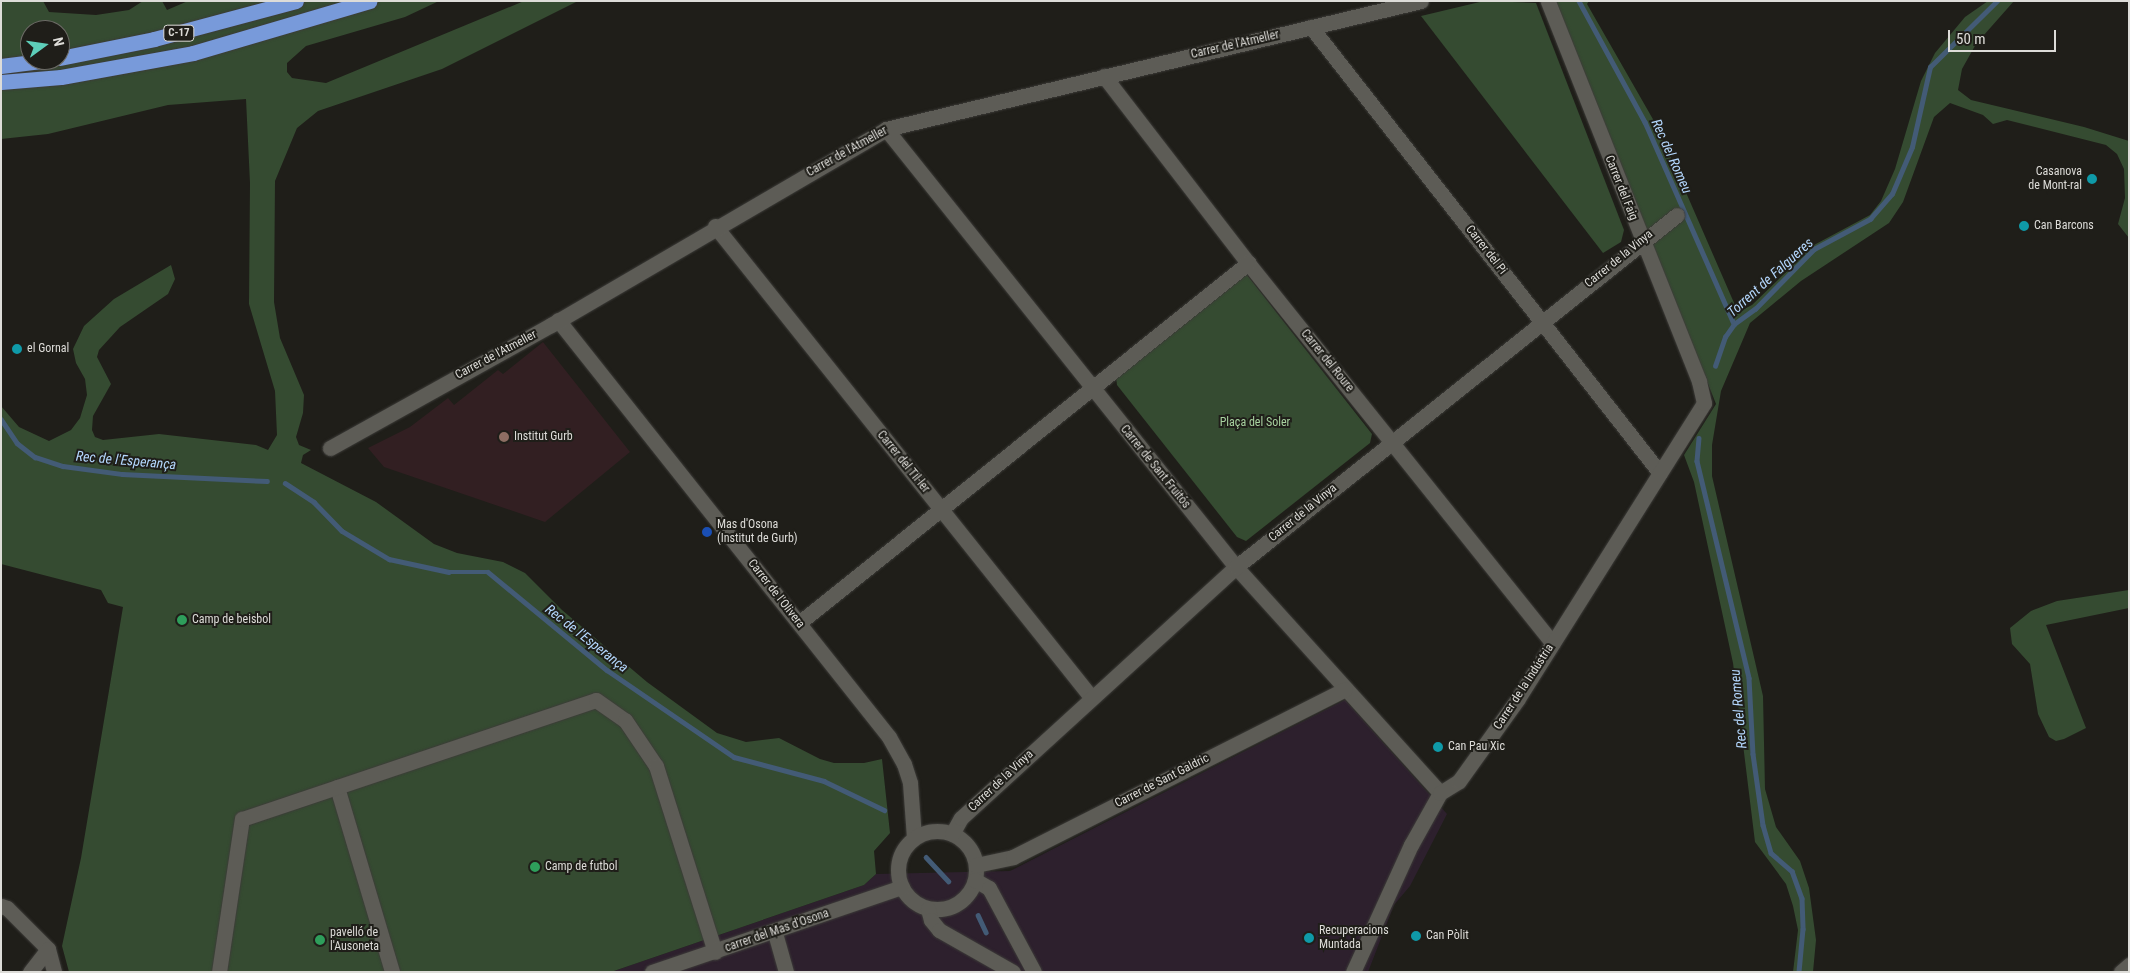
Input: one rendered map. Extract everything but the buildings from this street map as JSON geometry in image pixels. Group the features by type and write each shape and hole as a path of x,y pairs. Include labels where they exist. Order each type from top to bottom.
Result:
{"highway":[{"name":"C-17","path":"70,56 154,39 296,1"},
{"name":"C-17","path":"1,82 61,76 193,53 370,1"},
{"path":"1,66 20,64"}],"street":[{"name":"Carrer de l'Atmeller","path":"330,448 558,320 715,226 886,129 1421,1"},
{"name":"Carrer del Faig","path":"1548,1 1699,381 1704,403"},
{"name":"Carrer del Pi","path":"1311,27 1660,473"},
{"name":"Carrer del Roure","path":"1104,76 1248,263 1552,643"},
{"name":"Carrer de Sant Fruitós","path":"886,129 1236,567 1440,792"},
{"name":"Carrer de la Vinya","path":"952,834 961,818 1091,697 1236,567 1642,240 1676,215"},
{"name":"Carrer del Til·ler","path":"715,226 1091,697"},
{"path":"799,623 1248,263"},
{"name":"Carrer de l'Olivera","path":"558,320 889,737 904,764 910,783 914,838"},
{"name":"Carrer de la Indústria","path":"1440,792 1460,781 1517,700 1704,403"},
{"name":"Carrer de Sant Galdric","path":"976,872 1013,857 1345,689"},
{"path":"219,972 242,819 596,700 625,720 656,766 715,952"},
{"path":"337,787 392,972"},
{"path":"1352,972 1411,845 1440,792"},
{"path":"976,872 970,892 960,902 948,908 928,908 915,903 902,887 899,860 914,838 933,831 952,834 966,843 976,872 989,888 1034,972"},
{"name":"carrer del Mas d'Osona","path":"652,972 775,932 902,887"},
{"path":"1,906 7,908 48,949 54,972"},
{"path":"928,908 931,920 939,930 1013,972"},
{"path":"775,932 786,972"},
{"path":"30,972 48,949"},
{"path":"2121,972 2129,965"}],"shaded area":[{"name":"Institut Gurb","path":"543,342 630,452 545,522 384,467 368,448 410,427 448,398 454,405 498,370 503,374"},
{"path":"1345,700 1447,814 1410,886 1394,905 1368,972 611,972 864,885 876,874 1010,871"}],"green space":[{"path":"5,1 43,1 49,12 96,15 129,10 143,1 162,1 167,10 188,1 439,1 405,17 306,46 287,63 287,72 292,78 326,83 524,1 578,1 442,69 318,111 297,128 275,181 274,302 280,338 304,395 303,413 296,437 299,445 311,450 303,455 301,463 376,502 434,544 457,553 503,562 525,573 562,610 647,682 717,733 746,742 779,738 820,759 834,763 864,763 882,759 890,833 874,851 876,874 864,885 611,972 69,972 62,946 81,858 123,607 108,603 101,590 1,564 1,406 19,427 49,441 71,430 80,418 87,395 85,379 76,363 73,349 84,326 114,299 171,265 175,279 168,294 120,327 99,350 97,357 111,384 93,416 92,430 95,437 103,440 159,434 256,445 268,450 277,435 275,391 249,304 250,183 246,99 168,105 48,134 1,139 1,3"},
{"path":"1484,1 1536,3 1624,230 1621,242 1603,253 1421,16"},
{"path":"1556,1 1589,1 1587,4 1658,128 1738,312 1752,305 1814,245 1870,215 1881,201 1895,169 1921,81 1935,53 1965,17 1988,1 2014,1 1976,44 1962,69 1958,90 1971,100 2084,127 2129,141 2129,238 2118,224 2125,198 2124,169 2117,154 2106,145 2007,120 1993,124 1983,115 1950,103 1934,117 1903,202 1889,223 1801,281 1750,323 1721,391 1712,445 1712,476 1763,696 1765,789 1776,827 1800,861 1809,888 1816,940 1813,972 1793,972 1798,930 1793,906 1786,884 1755,842 1733,663 1694,482 1684,455 1716,404"},
{"name":"Plaça del Soler","path":"1241,274 1247,275 1372,434 1370,443 1246,541 1237,537 1117,385 1116,377"},
{"path":"2129,590 2129,608 2046,625 2086,728 2056,741 2049,737 2038,714 2030,664 2012,644 2010,628 2031,611 2057,601"}],"waterway":[{"name":"Rec del Romeu","path":"1579,1 1645,122 1734,324"},
{"name":"Torrent de Falgueres","path":"1715,366 1725,337 1734,324 1755,309 1814,249 1870,219 1892,194 1912,147 1930,67 1997,1"},
{"name":"Rec de l'Esperança","path":"1,419 17,443 35,457 63,466 122,474 267,481"},
{"name":"Rec del Romeu","path":"1699,438 1697,461 1749,678 1753,754 1763,825 1771,853 1792,871 1802,898 1803,929 1799,972"},
{"name":"Rec de l'Esperança","path":"285,483 314,502 342,531 389,559 449,572 488,572 607,670 734,757 824,781 884,810"},
{"path":"926,857 948,881"},
{"path":"978,915 986,932"}],"place":[{"name":"Casanova de Mont-ral","path":"2092,179"},
{"name":"Can Barcons","path":"2024,226"},
{"name":"el Gornal","path":"17,349"},
{"name":"Institut Gurb","path":"504,437"},
{"name":"Mas d'Osona (Institut de Gurb)","path":"707,532"},
{"name":"Camp de beisbol","path":"182,620"},
{"name":"Can Pau Xic","path":"1438,747"},
{"name":"Camp de futbol","path":"535,867"},
{"name":"Can Pòlit","path":"1416,936"},
{"name":"Recuperacions Muntada","path":"1309,938"},
{"name":"pavelló de l'Ausoneta","path":"320,940"}]}
